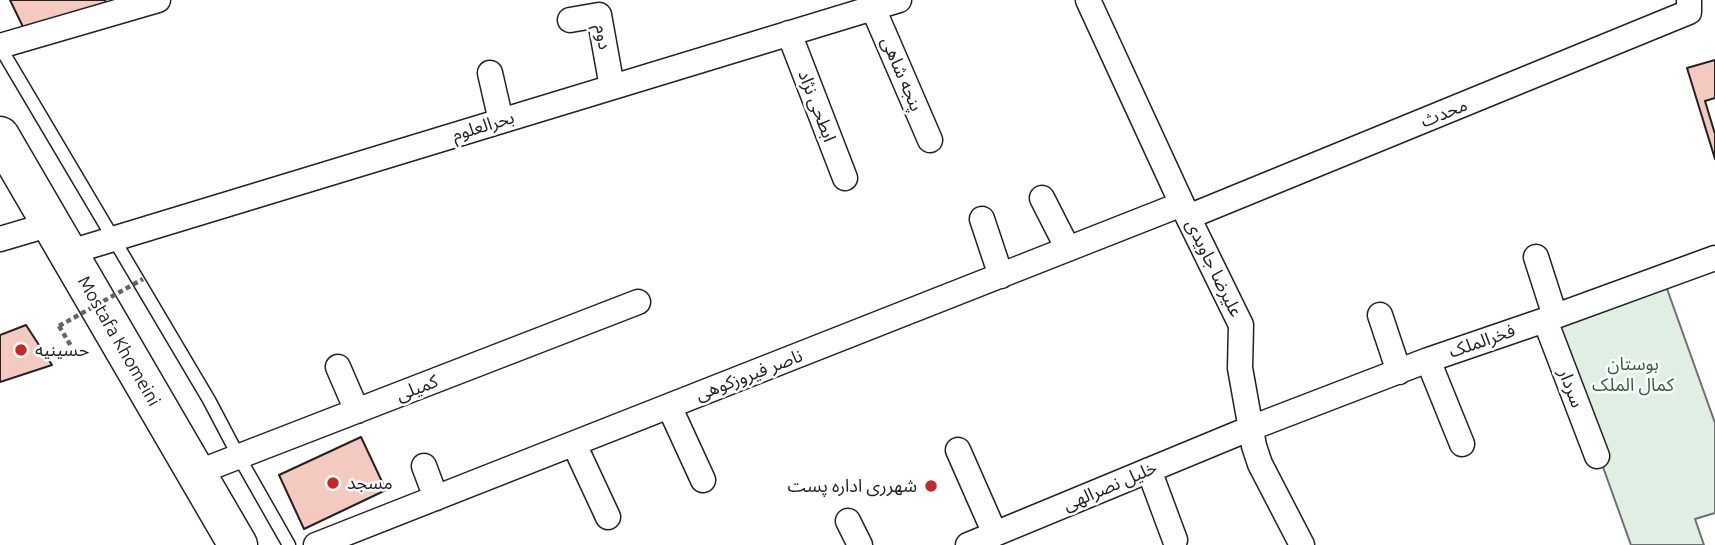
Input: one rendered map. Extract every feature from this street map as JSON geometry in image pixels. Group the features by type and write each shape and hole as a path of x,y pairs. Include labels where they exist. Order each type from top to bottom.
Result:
{"main road":[{"name":"Mostafa Khomeini","path":"0,136 238,545"}],"street":[{"path":"0,47 158,0"},
{"name":"بحرالعلوم","path":"0,239 114,239 899,0"},
{"name":"علیرضا جاویدی","path":"1088,0 1185,211 1241,325 1240,368 1254,446 1260,464 1303,545"},
{"name":"محدث","path":"1185,211 1689,12 1689,0"},
{"name":"پنجه شاهی","path":"873,8 930,140"},
{"name":"دوم","path":"570,20 599,15 612,87"},
{"name":"ابطحی نژاد","path":"789,33 845,178"},
{"path":"490,73 501,121"},
{"path":"1042,198 1068,249"},
{"name":"ناصر فیروزکوهی","path":"316,545 1068,249 1185,211"},
{"path":"982,219 1002,276"},
{"name":"سردار","path":"1536,257 1550,318 1597,456"},
{"name":"فخرالملک","path":"1251,428 1428,360 1715,258"},
{"name":"کمیلی","path":"196,473 638,302"},
{"path":"1380,315 1399,372"},
{"path":"1428,360 1462,444"},
{"path":"338,367 357,411"},
{"path":"669,406 703,480"},
{"name":"خلیل نصرالهی","path":"968,545 1251,428"},
{"path":"574,444 608,517"},
{"path":"958,450 995,534"},
{"path":"424,466 436,498"},
{"path":"1149,470 1175,540"},
{"path":"848,521 859,545"}],"lane":[{"path":"0,47 209,400 289,545"}],"path":[{"path":"71,346 59,326 143,279"}],"green space":[{"name":"بوستان کمال الملک","path":"1666,286 1715,423 1715,513 1695,519 1704,545 1631,545 1552,325"}],"building":[{"path":"10,0 105,0 108,8 24,29"},
{"path":"1715,60 1715,98 1705,101 1715,134 1715,159 1687,68"},
{"name":"حسینیه","path":"26,325 52,365 0,382 0,335"},
{"name":"مسجد","path":"361,437 386,490 304,529 279,475"}],"place":[{"name":"حسینیه","path":"21,350"},
{"name":"مسجد","path":"333,483"},
{"name":"شهرری اداره پست","path":"931,486"}]}
